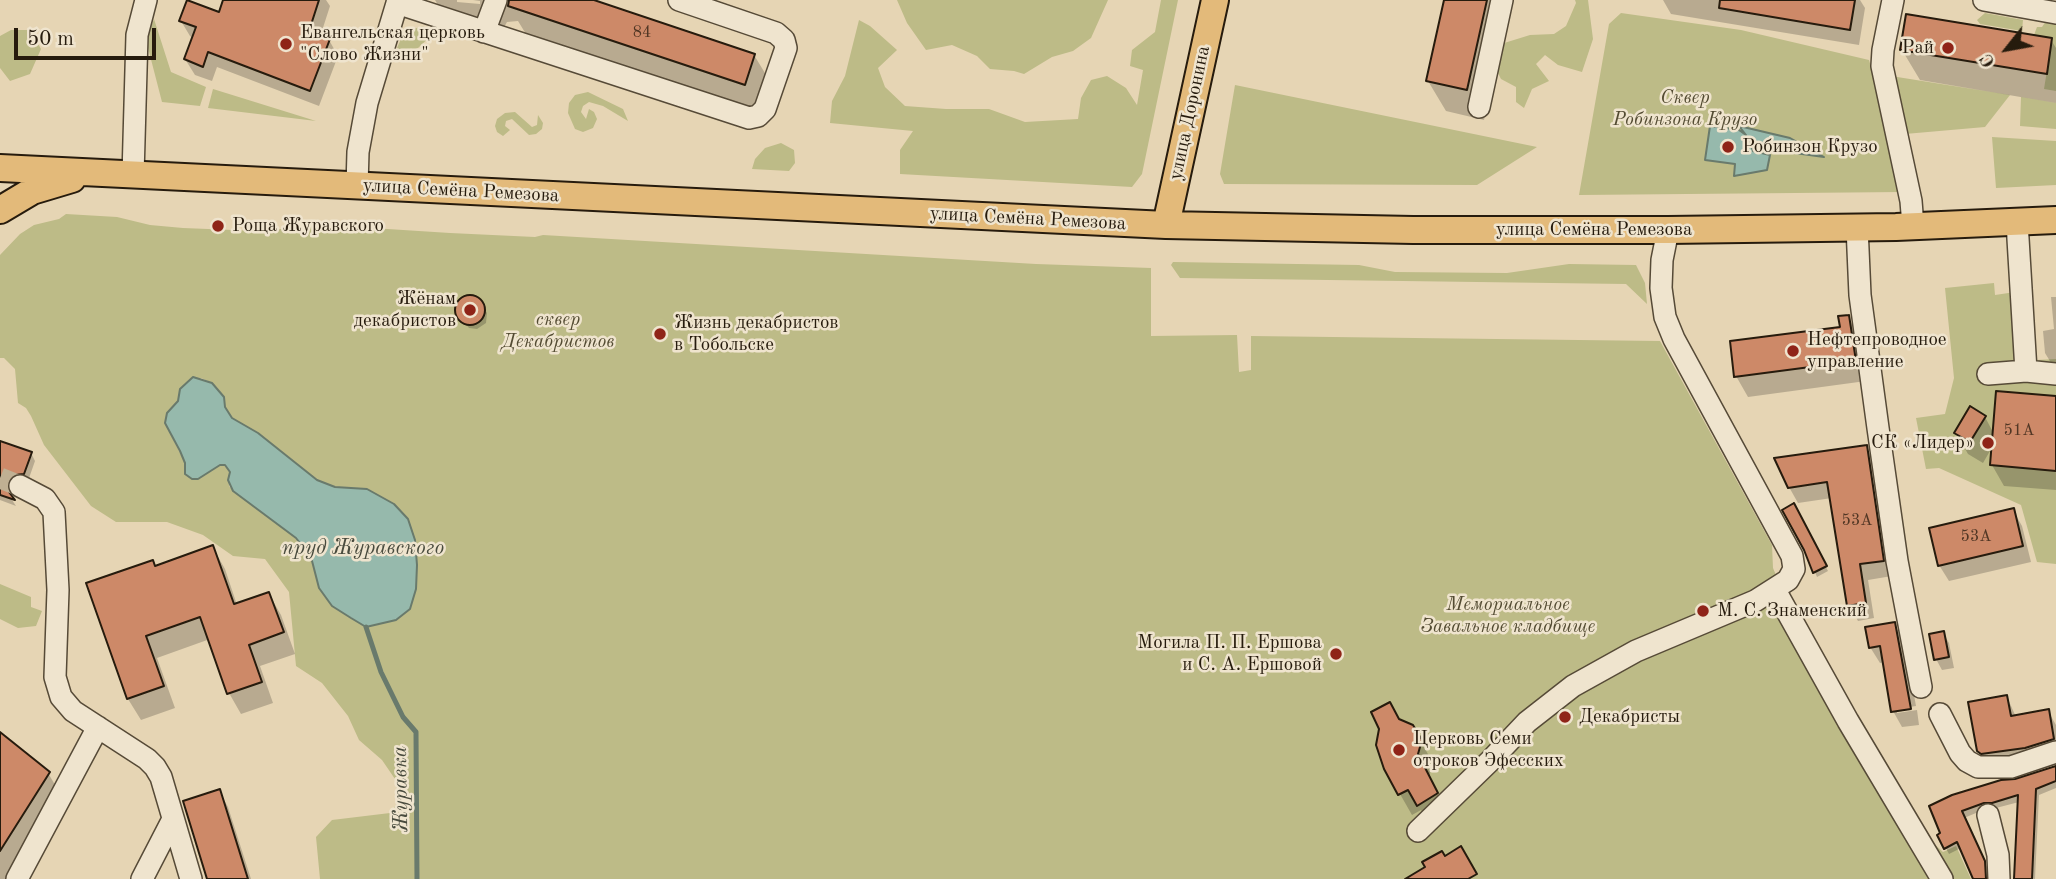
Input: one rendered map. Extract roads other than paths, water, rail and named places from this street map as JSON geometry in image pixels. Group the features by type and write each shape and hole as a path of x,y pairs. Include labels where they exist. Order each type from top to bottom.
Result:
{"main road":[{"name":"улица Доронина","path":"1166,225 1215,0"},
{"name":"улица Семёна Ремезова","path":"0,168 1166,225 1413,230 1668,230 1913,226 2056,220"},
{"path":"0,210 19,197 48,186 123,175"}],"street":[{"path":"123,175 137,35 146,0"},
{"path":"484,32 496,0"},
{"path":"357,186 358,152 367,103 397,2 749,118 758,116 765,109 786,48 784,40 776,33 679,0"},
{"path":"1479,107 1502,0"},
{"path":"1893,0 1882,66 1911,201 1913,226"},
{"path":"1984,0 2015,3 2056,13"},
{"path":"2017,222 2026,371"},
{"path":"1857,227 1860,295 1886,482 1897,561 1921,687"},
{"path":"1418,831 1527,722 1573,686 1636,651 1775,590 1788,580 1794,569 1792,556 1674,339 1665,317 1661,288 1662,260 1668,230"},
{"path":"1988,374 2026,371 2056,374"},
{"path":"20,486 45,499 54,512 58,590 55,677 61,697 73,711 155,767 161,776 191,879"},
{"path":"1775,590 1942,879"},
{"path":"1940,714 1960,753 1978,767 2011,767 2056,752"},
{"path":"17,879 98,727"},
{"path":"1988,815 1998,855 1999,879"},
{"path":"142,879 173,818"}],"water":[{"path":"1710,126 1739,130 1746,135 1739,126 1790,138 1824,157 1758,148 1749,138 1753,151 1770,155 1767,170 1734,176 1735,164 1705,160"},
{"name":"пруд Журавского","path":"193,377 212,383 224,397 225,407 232,418 258,433 317,480 335,487 367,489 394,504 408,519 415,540 416,589 410,609 396,620 366,627 351,618 332,606 319,588 311,557 296,538 233,491 228,480 230,472 225,465 220,465 198,479 192,479 185,474 185,463 165,423 167,413 178,401 180,389"}],"waterway":[{"name":"Журавка","path":"366,627 381,672 403,717 416,732 417,879"}],"tunnel":[{"path":"0,478 20,486"}],"place":[{"name":"Евангельская церковь \"Слово Жизни\"","path":"286,44"},
{"name":"Рай","path":"1948,48"},
{"name":"Робинзон Крузо","path":"1728,147"},
{"name":"Роща Журавского","path":"218,226"},
{"name":"Жёнам декабристов","path":"470,310"},
{"name":"Жизнь декабристов в Тобольске","path":"660,334"},
{"name":"Нефтепроводное управление","path":"1793,351"},
{"name":"СК «Лидер»","path":"1988,443"},
{"name":"М. С. Знаменский","path":"1703,611"},
{"name":"Могила П. П. Ершова и С. А. Ершовой","path":"1336,654"},
{"name":"Декабристы","path":"1565,717"},
{"name":"Церковь Семи отроков Эфесских","path":"1399,750"}],"park label":[{"name":"Сквер Робинзона Крузо","path":"1685,109"},
{"name":"сквер Декабристов","path":"558,331"},
{"name":"Мемориальное Завальное кладбище","path":"1508,616"}]}
